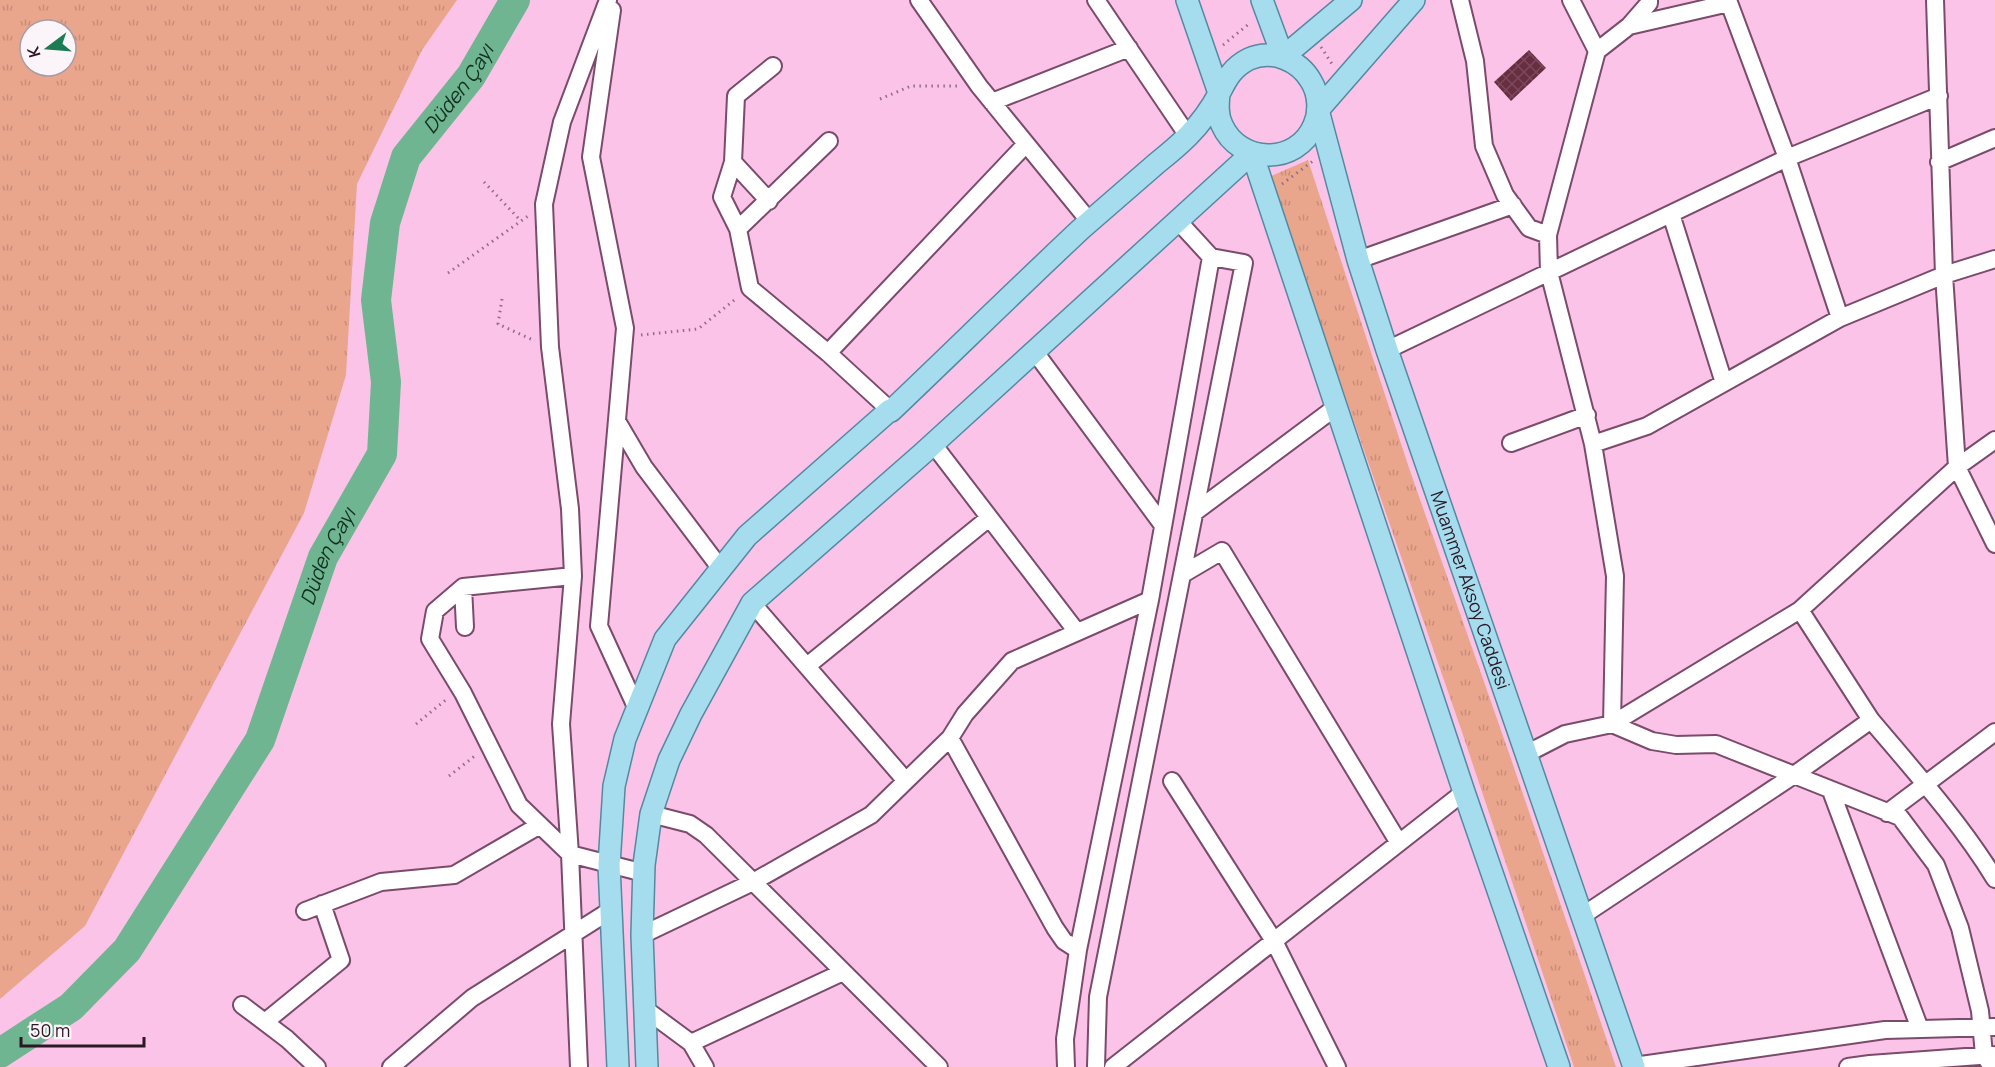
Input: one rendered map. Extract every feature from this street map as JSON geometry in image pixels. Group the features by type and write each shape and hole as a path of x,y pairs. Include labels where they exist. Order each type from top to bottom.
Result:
{"main road":[{"path":"618,1067 609,865 614,786 625,739 665,639 747,536 891,411 1090,222 1188,136 1219,93 1226,78 1236,66 1251,58 1266,55 1283,57 1295,63 1313,83 1318,110 1315,125 1307,138 1296,148 1282,154 1267,156 1239,147 1228,136 1221,123 1218,108 1219,93 1187,0"},
{"path":"1283,57 1351,0"},
{"path":"1318,110 1414,0"},
{"path":"1264,5 1283,57"},
{"name":"Muammer Aksoy Caddesi","path":"1318,110 1358,260 1387,350 1634,1066"},
{"path":"1252,153 1464,792 1559,1067"},
{"path":"647,1067 642,935 644,873 651,814 669,760 691,714 752,603 933,444 1252,153"}],"street":[{"path":"579,1067 570,854 561,724 573,576 570,509 550,348 544,204 562,122 608,0"},
{"path":"613,0 591,157 625,328 599,626 637,709"},
{"path":"919,0 979,86 1090,222"},
{"path":"1096,0 1188,136"},
{"path":"1460,0 1475,61 1484,146 1505,195 1529,228 1548,235"},
{"path":"1571,0 1597,51"},
{"path":"1612,724 1615,576 1587,415 1549,272 1548,235 1597,51 1629,26 1650,0"},
{"path":"1935,0 1944,275 1957,467 1995,544"},
{"path":"1629,26 1728,1 1787,158 1840,318"},
{"path":"992,102 1129,48"},
{"path":"773,66 736,96 733,162 722,197 738,229 750,288 828,353 890,410"},
{"path":"1387,350 1787,158 1939,96"},
{"path":"1939,162 1995,138"},
{"path":"738,229 829,141"},
{"path":"828,353 1026,144"},
{"path":"733,162 769,201"},
{"path":"1358,260 1513,205"},
{"path":"1671,214 1724,383"},
{"path":"1096,1067 1098,997 1244,263 1211,257 1178,221"},
{"path":"1066,1067 1065,1039 1078,950 1150,600 1211,257"},
{"path":"1593,444 1647,426 1840,318 1944,275 1995,259"},
{"path":"1035,352 1162,524"},
{"path":"1195,512 1336,406"},
{"path":"1511,443 1587,415"},
{"path":"617,421 644,466 721,569"},
{"path":"1526,754 1565,734 1612,724 1800,610 1957,467 1995,440"},
{"path":"933,444 1077,632"},
{"path":"807,666 989,518"},
{"path":"1183,574 1222,551 1399,843"},
{"path":"573,576 463,587 435,611 430,639 460,688 519,805 570,854 644,873"},
{"path":"463,587 465,627"},
{"path":"642,935 753,882 871,815 950,738 965,714 1012,661 1150,600"},
{"path":"752,603 906,780"},
{"path":"1800,610 1871,720 1990,861 1995,879"},
{"path":"1582,916 1794,775 1871,720"},
{"path":"1612,724 1652,741 1676,745 1716,744 1900,817 1936,864 1960,928 1980,1011 1988,1027 1990,1059 1848,1067"},
{"path":"1887,813 1995,732"},
{"path":"950,738 1055,928 1064,940 1078,950"},
{"path":"1172,781 1274,941 1338,1067"},
{"path":"1831,791 1920,1029"},
{"path":"1113,1067 1464,792"},
{"path":"651,814 690,824 706,835 939,1067"},
{"path":"305,911 381,882 454,875 540,825"},
{"path":"265,1022 341,960 322,904"},
{"path":"391,1067 472,998 611,910"},
{"path":"691,1043 843,972"},
{"path":"242,1005 287,1039 317,1067"},
{"path":"645,1009 691,1043 705,1067"},
{"path":"1634,1066 1885,1030 1988,1027"}],"path":[{"path":"1206,57 1264,5"},
{"path":"1312,33 1343,81"},
{"path":"880,99 911,86 979,86"},
{"path":"1266,196 1329,150"},
{"path":"484,182 520,221"},
{"path":"448,273 544,204"},
{"path":"624,336 698,329 750,288"},
{"path":"502,299 498,324 550,348"},
{"path":"416,724 460,688"},
{"path":"449,776 489,745"}],"green space":[{"path":"0,0 457,0 422,50 357,184 346,375 304,513 85,926 0,999"},
{"path":"1308,160 1409,468 1616,1067 1574,1067 1461,729 1269,177"}],"building":[{"path":"1529,50 1546,68 1511,101 1494,82"}],"waterway":[{"name":"Düden Çayı","path":"0,1053 71,1007 127,950 260,740 323,557 382,454 386,382 376,300 385,223 406,157 471,76 515,0"}]}
